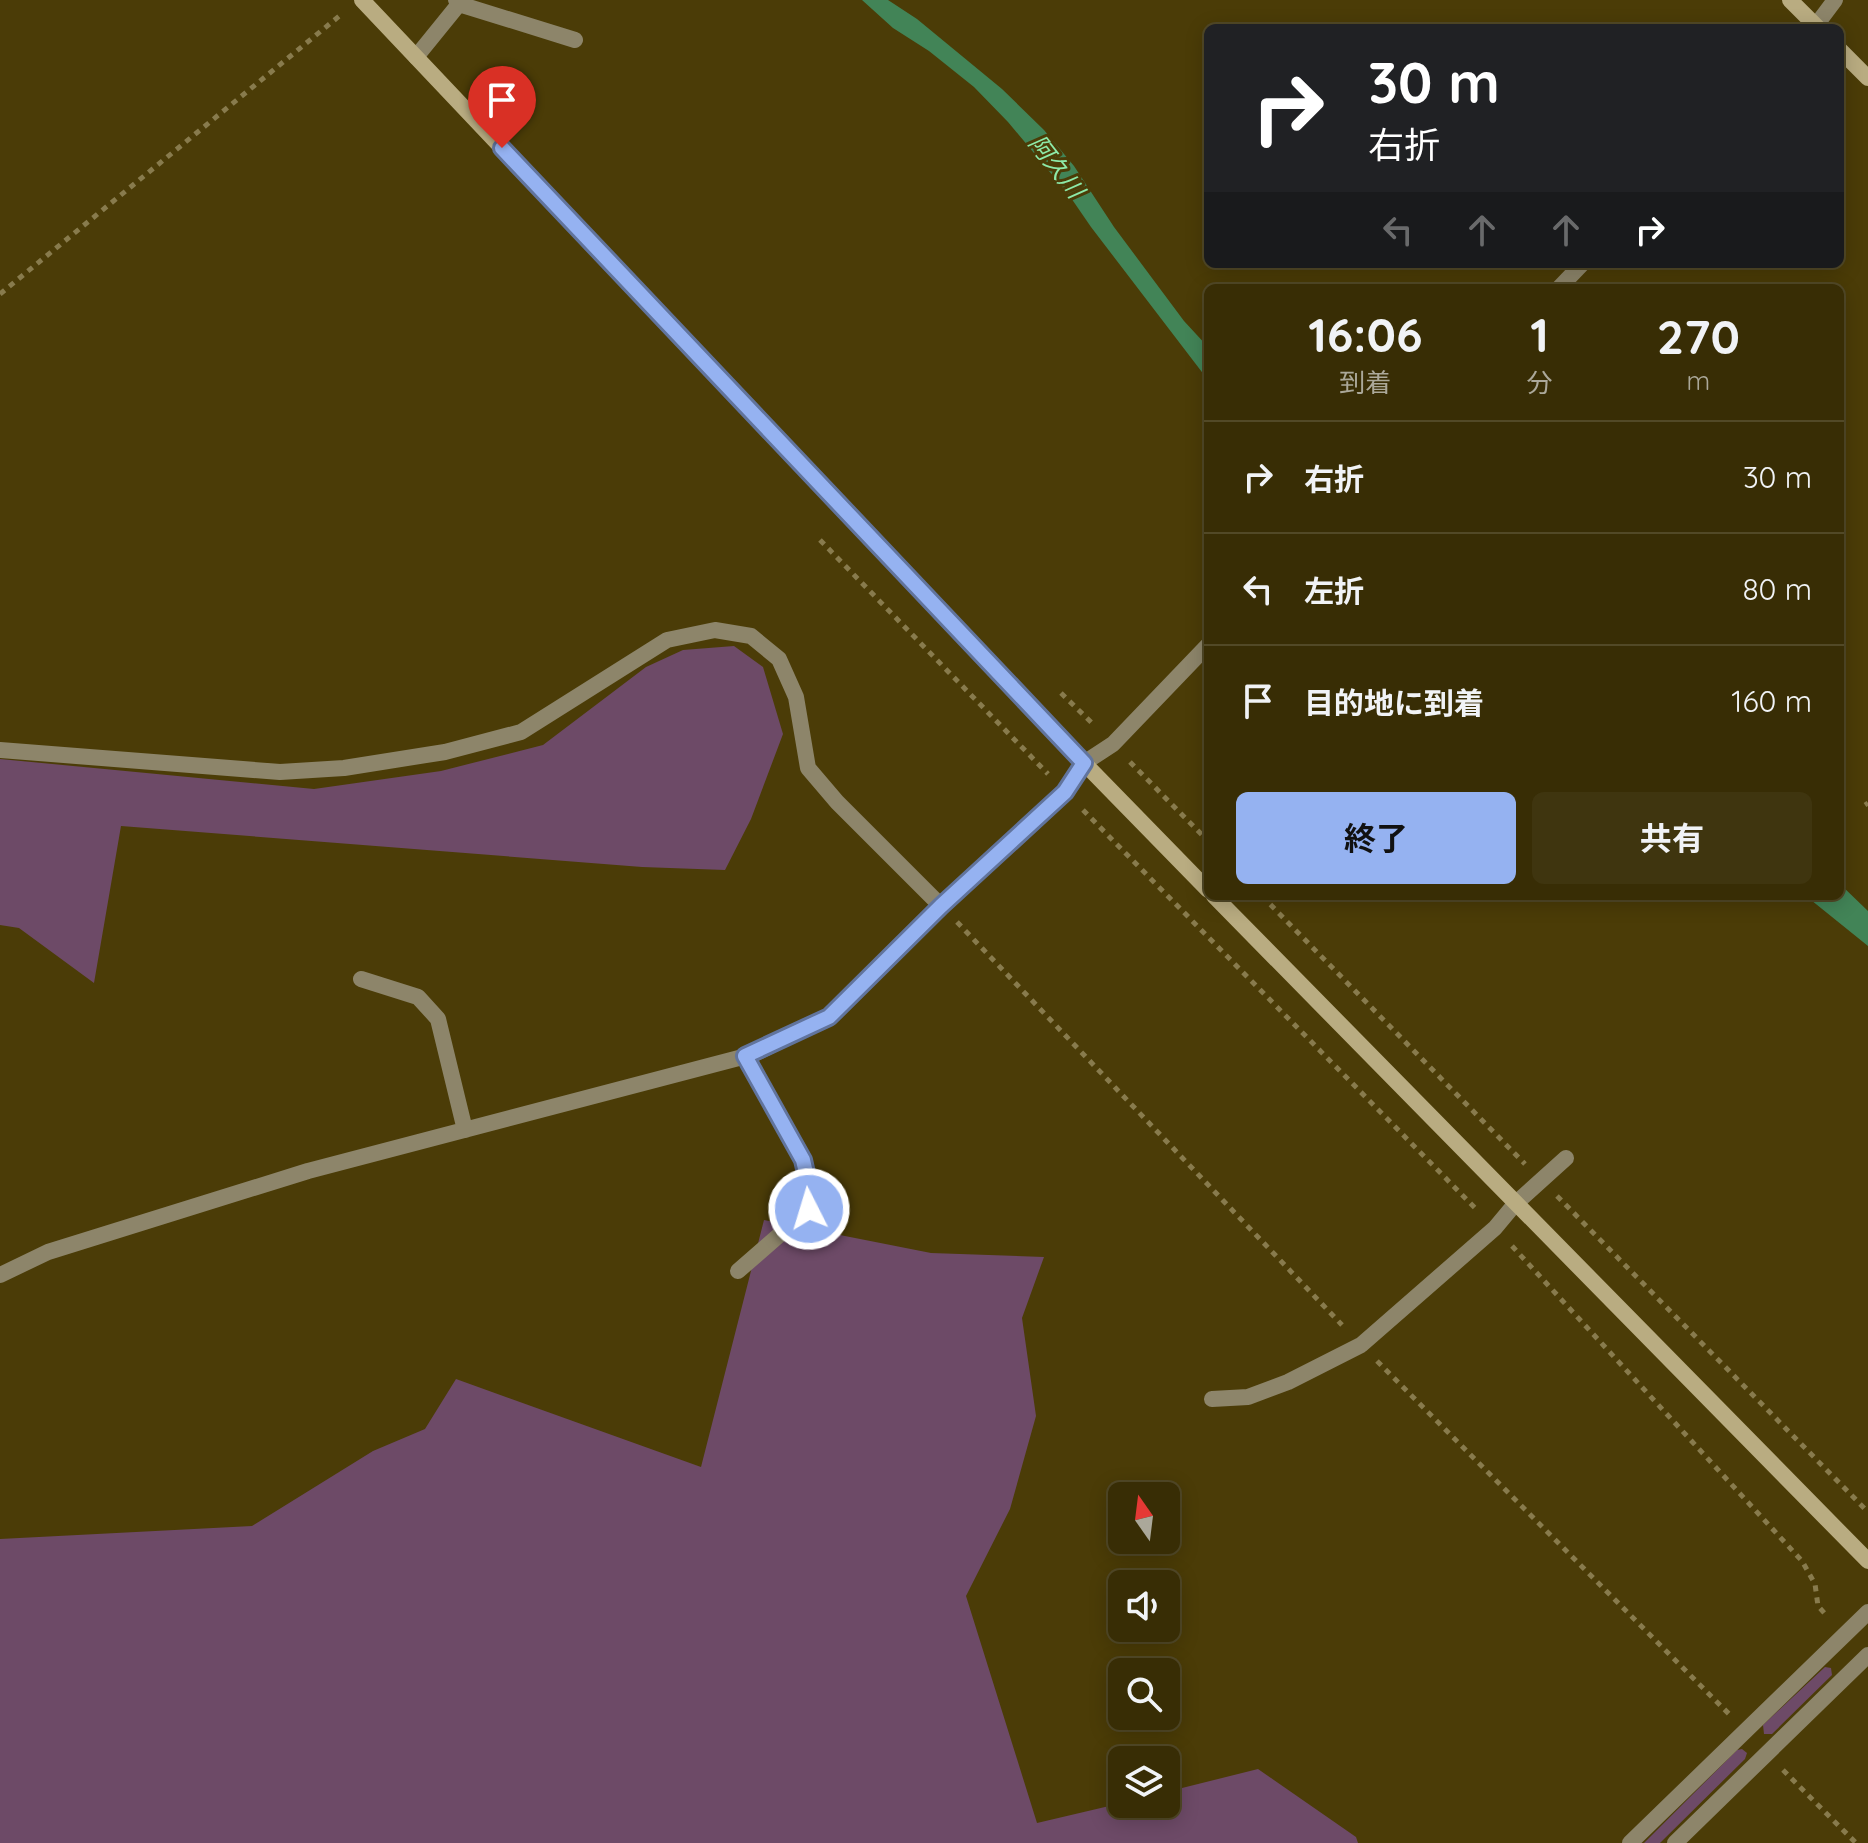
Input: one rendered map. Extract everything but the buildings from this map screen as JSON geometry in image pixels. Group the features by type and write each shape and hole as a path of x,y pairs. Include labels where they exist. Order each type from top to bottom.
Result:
{"street":[{"path":"362,0 1204,886"},
{"path":"1790,0 1813,24"},
{"path":"1818,24 1835,0"},
{"path":"416,57 458,2 575,40"},
{"path":"1844,54 1868,78"},
{"path":"1563,284 1578,268"},
{"path":"0,750 280,772 344,768 445,752 521,732 667,640 715,630 751,636 779,659 796,697 808,768 837,802 941,906"},
{"path":"0,1275 62,1247 308,1171 745,1056 829,1017 941,906 1065,792 1084,763 1113,744 1204,649"},
{"path":"1218,900 1868,1561"},
{"path":"361,979 418,997 438,1019 465,1130"},
{"path":"738,1271 809,1209 809,1186 803,1160 745,1056"},
{"path":"1212,1399 1248,1397 1288,1382 1361,1345 1495,1228 1515,1204 1566,1158"},
{"path":"1630,1843 1868,1612"},
{"path":"1675,1843 1868,1655"}],"path":[{"path":"0,294 347,10"},
{"path":"820,540 1495,1228 1802,1561 1815,1584 1818,1606 1843,1634"},
{"path":"1061,693 1204,837"},
{"path":"1266,900 1868,1512"},
{"path":"941,906 1361,1345 1745,1730"},
{"path":"1766,1752 1856,1843"}],"shaded area":[{"path":"734,646 763,667 783,734 751,819 725,870 642,867 121,826 94,983 19,928 0,925 0,759 314,789 441,771 543,745 646,667 683,650"},
{"path":"764,1220 931,1253 1044,1257 1022,1318 1036,1416 1010,1509 966,1596 1037,1823 1108,1806 1108,1818 1180,1818 1180,1788 1258,1769 1356,1837 1358,1843 0,1843 0,1539 252,1526 373,1451 425,1429 456,1379 701,1467"},
{"path":"1825,1667 1831,1668 1832,1675 1772,1734 1764,1734 1763,1725"},
{"path":"1737,1750 1747,1753 1745,1759 1660,1843 1644,1843"}],"water":[{"name":"阿久川","path":"862,0 888,0 917,19 1002,89 1044,130 1074,166 1114,227 1184,321 1204,343 1204,375 1069,195 1008,122 974,87 929,51 893,28"},
{"path":"1844,888 1868,911 1868,946 1811,900 1844,900"}],"route":[{"path":"502,148 1084,763 1065,792 941,906 829,1017 745,1056 803,1160 809,1186 809,1209"}]}
